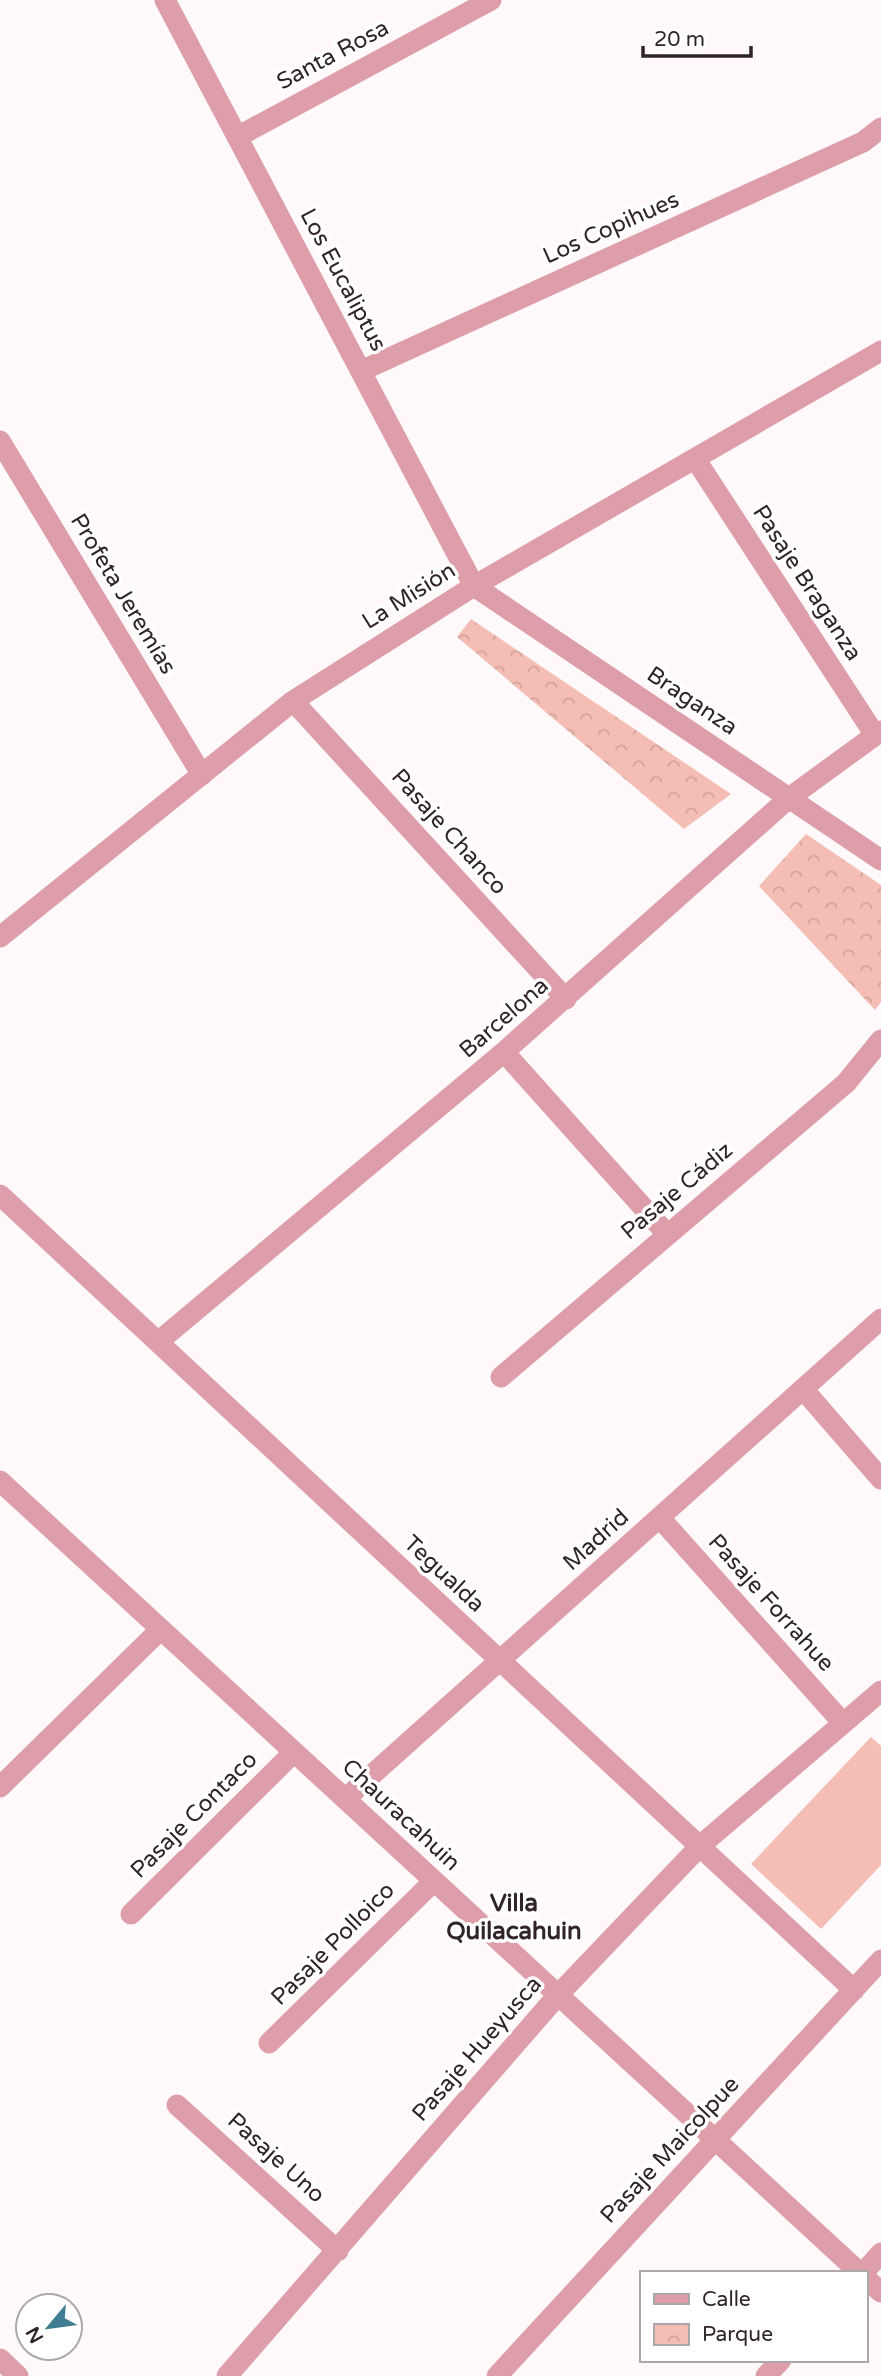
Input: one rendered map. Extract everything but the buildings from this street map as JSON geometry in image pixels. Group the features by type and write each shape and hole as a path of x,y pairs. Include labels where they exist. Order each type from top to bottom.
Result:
{"street":[{"name":"Los Eucaliptus","path":"165,0 474,586"},
{"name":"Santa Rosa","path":"237,137 491,0"},
{"name":"Los Copihues","path":"361,371 863,142 881,128"},
{"name":"La Misión","path":"0,937 293,701 474,586 881,351"},
{"name":"Profeta Jeremías","path":"0,441 202,775"},
{"name":"Pasaje Braganza","path":"696,460 878,733"},
{"name":"Braganza","path":"474,586 881,860"},
{"name":"Pasaje Chanco","path":"293,701 566,999"},
{"name":"Barcelona","path":"158,1342 566,999 789,799 878,733"},
{"name":"Pasaje Cádiz","path":"500,1377 846,1083 881,1040"},
{"path":"504,1052 667,1234"},
{"name":"Tegualda","path":"0,1195 854,1990"},
{"name":"Madrid","path":"345,1800 881,1319"},
{"path":"803,1389 881,1479"},
{"name":"Chauracahuin","path":"3,1491 161,1629 859,2271"},
{"name":"Pasaje Forrahue","path":"660,1518 843,1723"},
{"path":"0,1787 161,1629"},
{"name":"Pasaje Hueyusca","path":"227,2376 558,1995 701,1845 881,1691"},
{"name":"Pasaje Contaco","path":"131,1914 294,1752"},
{"name":"Pasaje Polloico","path":"269,2043 434,1881"},
{"name":"Pasaje Maicolpue","path":"497,2376 881,1960"},
{"name":"Pasaje Uno","path":"177,2105 338,2250"},
{"path":"863,2271 881,2253"},
{"path":"867,2280 881,2292"},
{"path":"0,2360 18,2376"},
{"path":"766,2376 779,2362"}],"green space":[{"path":"471,619 731,794 684,829 457,637"},
{"path":"806,834 881,885 881,1002 875,1010 759,886"},
{"path":"871,1737 881,1746 881,1865 821,1929 751,1864"}],"district":[{"name":"Villa Quilacahuin","path":"514,1917"}]}
